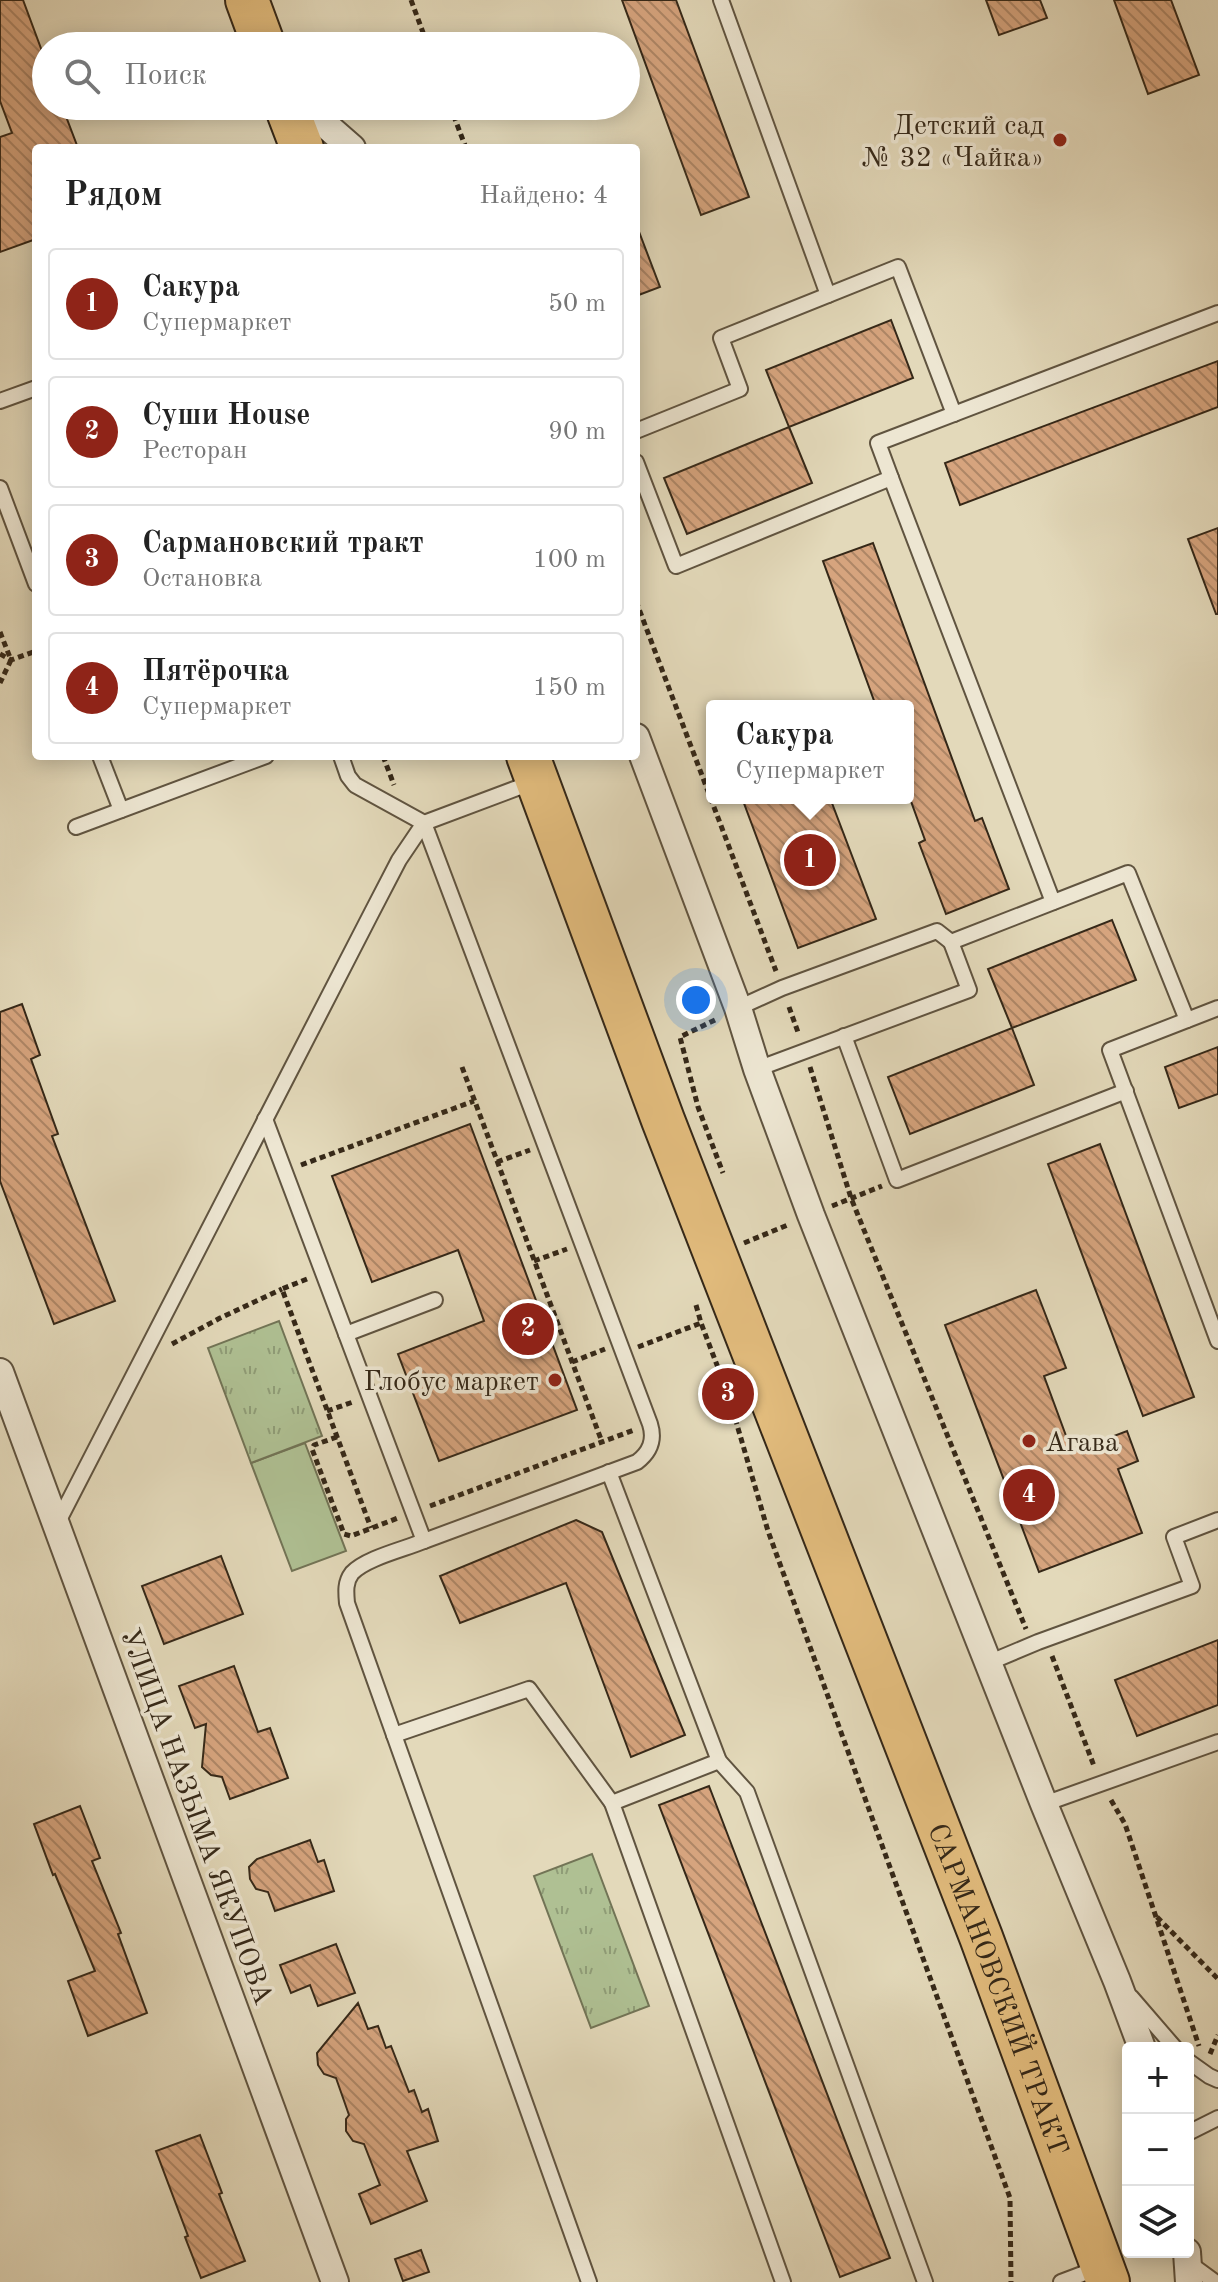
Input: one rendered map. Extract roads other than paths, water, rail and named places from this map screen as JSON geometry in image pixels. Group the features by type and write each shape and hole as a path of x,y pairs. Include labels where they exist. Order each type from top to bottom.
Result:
{"main road":[{"path":"247,0 259,32"},
{"path":"291,120 300,144"},
{"name":"САРМАНОВСКИЙ ТРАКТ","path":"532,768 663,1120 981,1937 1105,2274"}],"street":[{"path":"320,120 347,144"},
{"path":"640,748 738,1008 811,1215 1140,2042"},
{"name":"УЛИЦА НАЗЫМА ЯКУПОВА","path":"3,1387 335,2282"}],"lane":[{"path":"721,0 828,295"},
{"path":"640,429 740,389 721,338 898,267 954,414"},
{"path":"1053,902 878,443 1218,313"},
{"path":"0,401 32,389"},
{"path":"640,472 676,566 891,478"},
{"path":"0,488 32,573"},
{"path":"102,760 121,810"},
{"path":"76,827 255,760"},
{"path":"342,760 355,785 424,823 650,1424 652,1441 645,1456 637,1462 364,1564 351,1573 345,1587 347,1603 589,2282"},
{"path":"56,1525 388,881 424,823 532,768"},
{"path":"951,942 1128,873 1187,1020"},
{"path":"738,1008 782,988 937,931 951,942 969,990 757,1069"},
{"path":"1218,1008 1110,1050 1218,1341"},
{"path":"844,1036 897,1180 1126,1091"},
{"path":"265,1119 424,1541"},
{"path":"346,1334 435,1300"},
{"path":"609,1472 719,1761 747,1792 925,2282"},
{"path":"988,1663 1192,1586 1174,1537 1218,1520"},
{"path":"394,1735 529,1689 612,1803 783,2282"},
{"path":"1044,1804 1218,1742"},
{"path":"612,1803 719,1761"},
{"path":"1117,1981 1169,2042"},
{"path":"1194,2065 1214,2078"},
{"path":"1194,2130 1218,2118"},
{"path":"1188,2266 1215,2282"},
{"path":"1061,2282 1105,2274"}],"place":[{"name":"Детский сад № 32 «Чайка»","path":"1060,140"},
{"name":"Сакура","path":"810,860"},
{"name":"Суши House","path":"528,1329"},
{"name":"Глобус маркет","path":"555,1380"},
{"name":"Сармановский тракт","path":"728,1394"},
{"name":"Агава","path":"1029,1441"},
{"name":"Пятёрочка","path":"1029,1495"}]}
